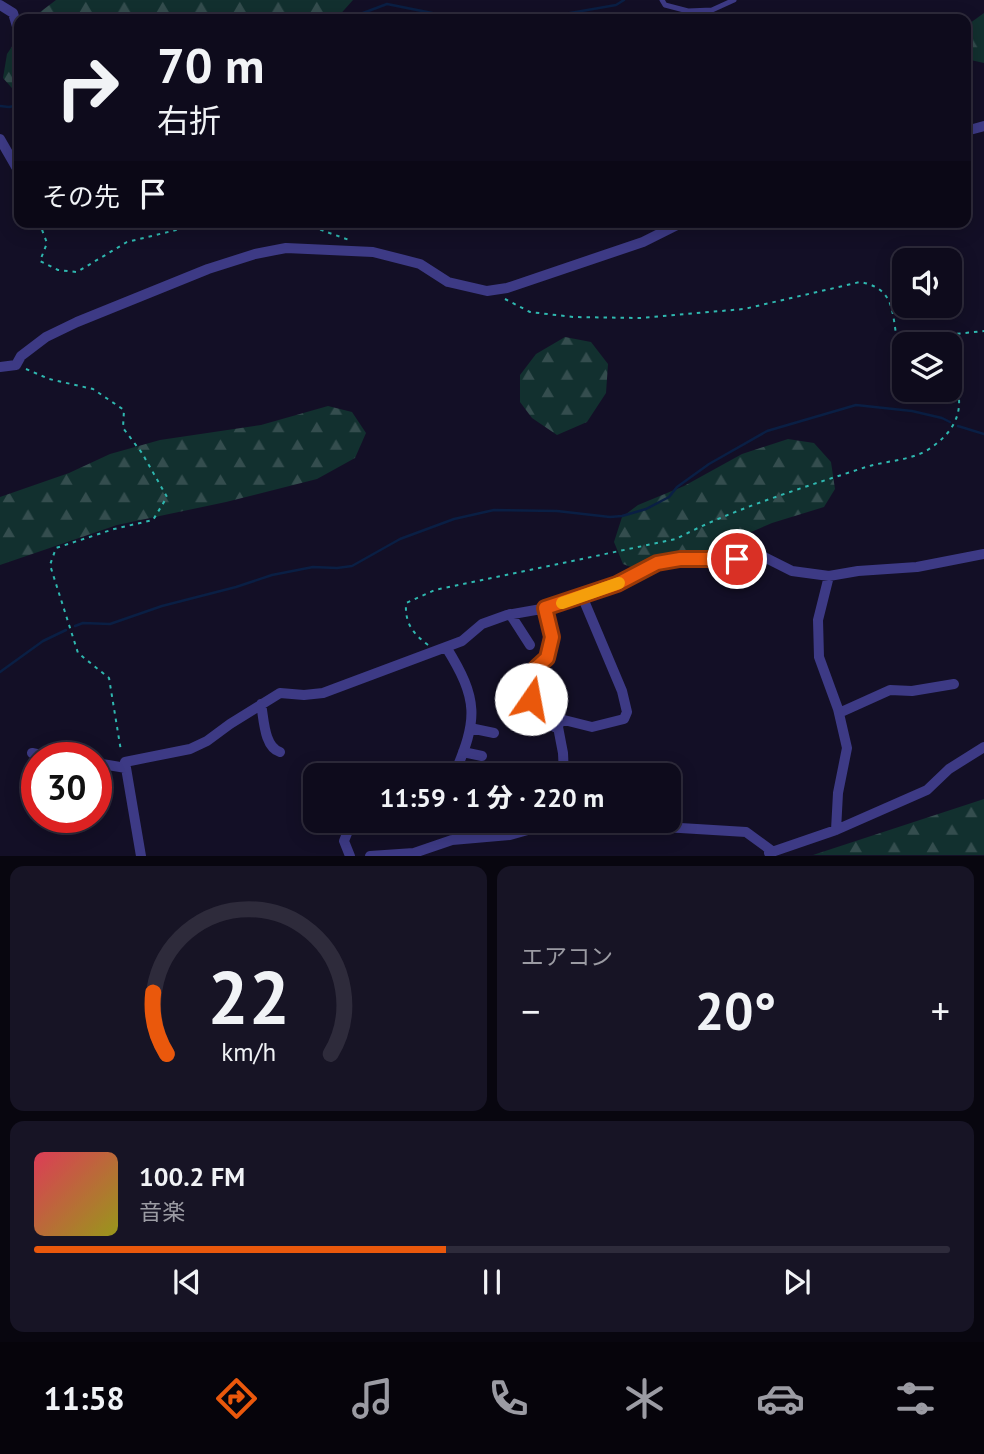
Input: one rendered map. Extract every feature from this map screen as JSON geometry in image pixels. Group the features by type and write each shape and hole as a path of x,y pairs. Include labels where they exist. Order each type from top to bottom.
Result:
{"street":[{"path":"0,5 14,16"},
{"path":"0,139 14,163"},
{"path":"0,367 16,365 21,356 46,337 77,323 208,269 255,254 286,248 373,252 420,264 448,282 487,290 507,288 643,242 671,228"},
{"path":"112,764 126,765 190,749 208,741 280,693 323,693 463,641 482,624 510,614 545,608 617,584 657,563 680,559 764,557 792,571 830,576 858,570 916,567 984,554"},
{"path":"830,576 818,620 819,657 839,713 847,748 838,793 835,830"},
{"path":"554,727 564,720 592,727 624,719 627,712 622,691 582,596"},
{"path":"545,608 552,637 547,658 537,667 534,677 528,722 558,727 564,763"},
{"path":"510,614 530,645"},
{"path":"441,649 466,685 472,705 470,728 459,763"},
{"path":"839,713 890,690 912,691 954,684"},
{"path":"261,704 269,744 280,752"},
{"path":"470,728 494,733"},
{"path":"681,828 746,832 769,853 835,830 927,790 949,769 984,747"},
{"path":"463,752 482,756"},
{"path":"126,765 141,856"},
{"path":"347,833 344,841 350,856"},
{"path":"456,833 457,839"},
{"path":"370,856 414,853 457,839 517,833"}],"lane":[{"path":"662,0 665,5 688,11 712,10 734,0"}],"path":[{"path":"41,228 47,243 40,261 58,270 78,272 127,242 184,228"},
{"path":"315,228 352,241"},
{"path":"487,290 530,312 611,319 693,315 744,309 860,282 874,284 885,292 896,332"},
{"path":"962,333 984,331"},
{"path":"16,365 49,379 93,389 124,410 123,428 142,453 167,497 153,520 114,529 56,548 50,565 78,653 109,677 118,745 126,765"},
{"path":"441,649 415,635 405,616 406,603 453,585 676,539 704,525 870,466 911,457 931,448 957,420 961,402"}],"green space":[{"path":"56,0 353,0 340,14 38,14"},
{"path":"984,13 984,63 971,60 971,22"},
{"path":"14,44 14,90 3,78 7,54"},
{"path":"565,337 591,342 608,364 606,393 587,422 557,435 532,418 520,402 520,375 536,354"},
{"path":"328,406 352,412 366,433 355,458 317,479 117,525 0,565 0,497 69,473 110,454 160,440 261,425"},
{"path":"788,439 814,443 831,462 835,489 824,507 772,523 689,559 641,571 623,564 614,542 622,517 638,505 684,486 742,454"},
{"path":"984,799 984,855 813,855"}],"waterway":[{"path":"565,14 616,5 624,0"},
{"path":"360,14 387,4 437,14"},
{"path":"0,106 14,106"},
{"path":"75,626 83,623 110,624 162,606 272,575 313,567 352,566 400,539 454,519 494,510 622,516 646,509 669,497 677,487 709,464 767,431 856,405 912,411 950,422"},
{"path":"958,426 984,434"},
{"path":"0,672 43,641 66,630"}],"slow traffic":[{"path":"562,603 619,583"}],"route":[{"path":"531,699 537,667 547,658 552,637 545,608 617,584 657,563 680,559 737,559"}]}
